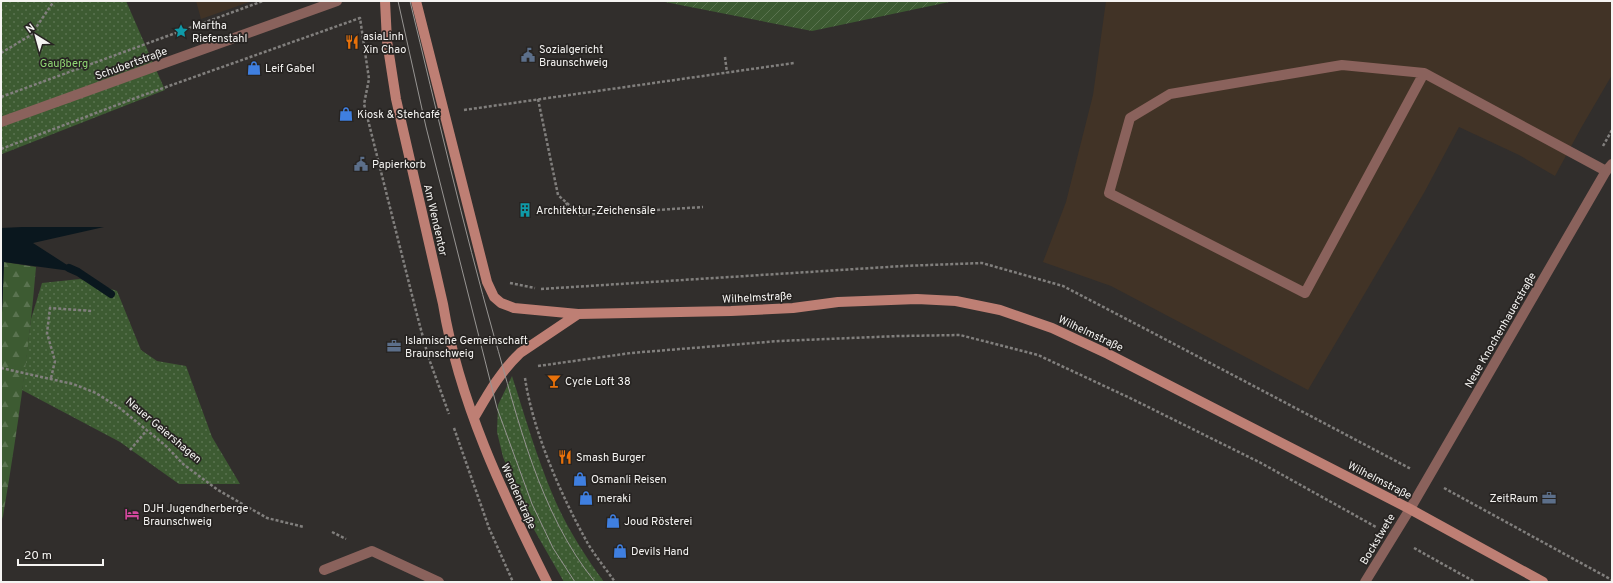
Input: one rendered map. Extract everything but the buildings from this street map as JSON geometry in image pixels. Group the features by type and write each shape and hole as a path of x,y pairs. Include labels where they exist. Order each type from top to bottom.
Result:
{"main road":[{"name":"Am Wendentor","path":"385,1 387,40 396,99 452,349 474,418"},
{"path":"416,1 486,282 494,297 514,308 578,314"},
{"name":"Wilhelmstraße","path":"578,314 731,311 793,308 838,302 917,299 956,301 1000,310 1052,328 1108,354 1410,509 1543,582"},
{"path":"474,418 496,379 513,359 578,314"},
{"name":"Wendenstraße","path":"474,418 488,455 547,582"}],"street":[{"name":"Schubertstraße","path":"1,122 337,1"},
{"path":"1424,73 1305,293 1109,193 1130,118 1170,94 1342,65 1424,73 1609,168"},
{"name":"Neue Knochenhauerstraße","path":"1410,509 1609,168"},
{"name":"Bockstwete","path":"1365,582 1410,509"},
{"path":"324,570 372,551 439,582"}],"path":[{"path":"1,52 31,35 54,1"},
{"path":"1,97 263,1"},
{"path":"1,149 138,97 360,18 369,79 364,104 395,233 428,356 451,420"},
{"path":"725,57 727,73"},
{"path":"464,110 794,63"},
{"path":"538,99 558,195 580,215 703,207"},
{"path":"559,213 567,203"},
{"path":"51,378 55,361 47,333 50,308 92,311"},
{"path":"531,367 631,354 779,341 960,335 1038,355 1130,398 1261,463 1376,527"},
{"name":"Neuer Geiershagen","path":"1,368 51,378 73,384 96,393 121,409 166,446 183,464 218,490 267,518 304,526"},
{"path":"524,374 527,393 541,440 562,492 588,544 615,582"},
{"path":"454,427 489,528 513,582"},
{"path":"130,450 146,430"},
{"path":"1439,484 1612,580"},
{"path":"1414,548 1475,582"}],"shaded area":[{"path":"196,1 252,1 201,19"},
{"path":"1106,1 1612,1 1612,75 1555,176 1519,155 1459,127 1425,191 1308,390 1111,286 1043,262 1066,202 1093,95"},
{"path":"104,227 33,243 78,272 4,262 1,338 1,228"}],"green space":[{"name":"Gaußberg","path":"1,1 126,1 165,90 2,154"},
{"path":"660,1 954,1 812,31"},
{"path":"4,262 36,267 22,392 1,522 1,339"},
{"path":"80,279 117,291 141,350 157,361 186,366 212,437 240,484 179,484 120,442 22,390 31,319 42,283"},
{"path":"512,376 537,453 554,498 577,542 604,582 564,582 532,526 503,457 497,432 498,405"}],"waterway":[{"path":"69,268 78,272 111,294"}],"tram line":[{"path":"398,1 426,127 497,408 532,504 553,548 575,582"},
{"path":"410,1 450,169 472,253 512,400 532,464 559,526 576,555 595,582"}],"place":[{"name":"Martha Riefenstahl","path":"181,31"},
{"name":"asiaLinh Xin Chao","path":"352,42"},
{"name":"Sozialgericht Braunschweig","path":"528,55"},
{"name":"Leif Gabel","path":"254,68"},
{"name":"Kiosk & Stehcafé","path":"346,114"},
{"name":"Papierkorb","path":"361,164"},
{"name":"Architektur-Zeichensäle","path":"525,210"},
{"name":"Islamische Gemeinschaft Braunschweig","path":"394,346"},
{"name":"Cycle Loft 38","path":"554,381"},
{"name":"Smash Burger","path":"565,457"},
{"name":"Osmanli Reisen","path":"580,479"},
{"name":"meraki","path":"586,498"},
{"name":"ZeitRaum","path":"1549,498"},
{"name":"DJH Jugendherberge Braunschweig","path":"132,514"},
{"name":"Joud Rösterei","path":"613,521"},
{"name":"Devils Hand","path":"620,551"}]}
